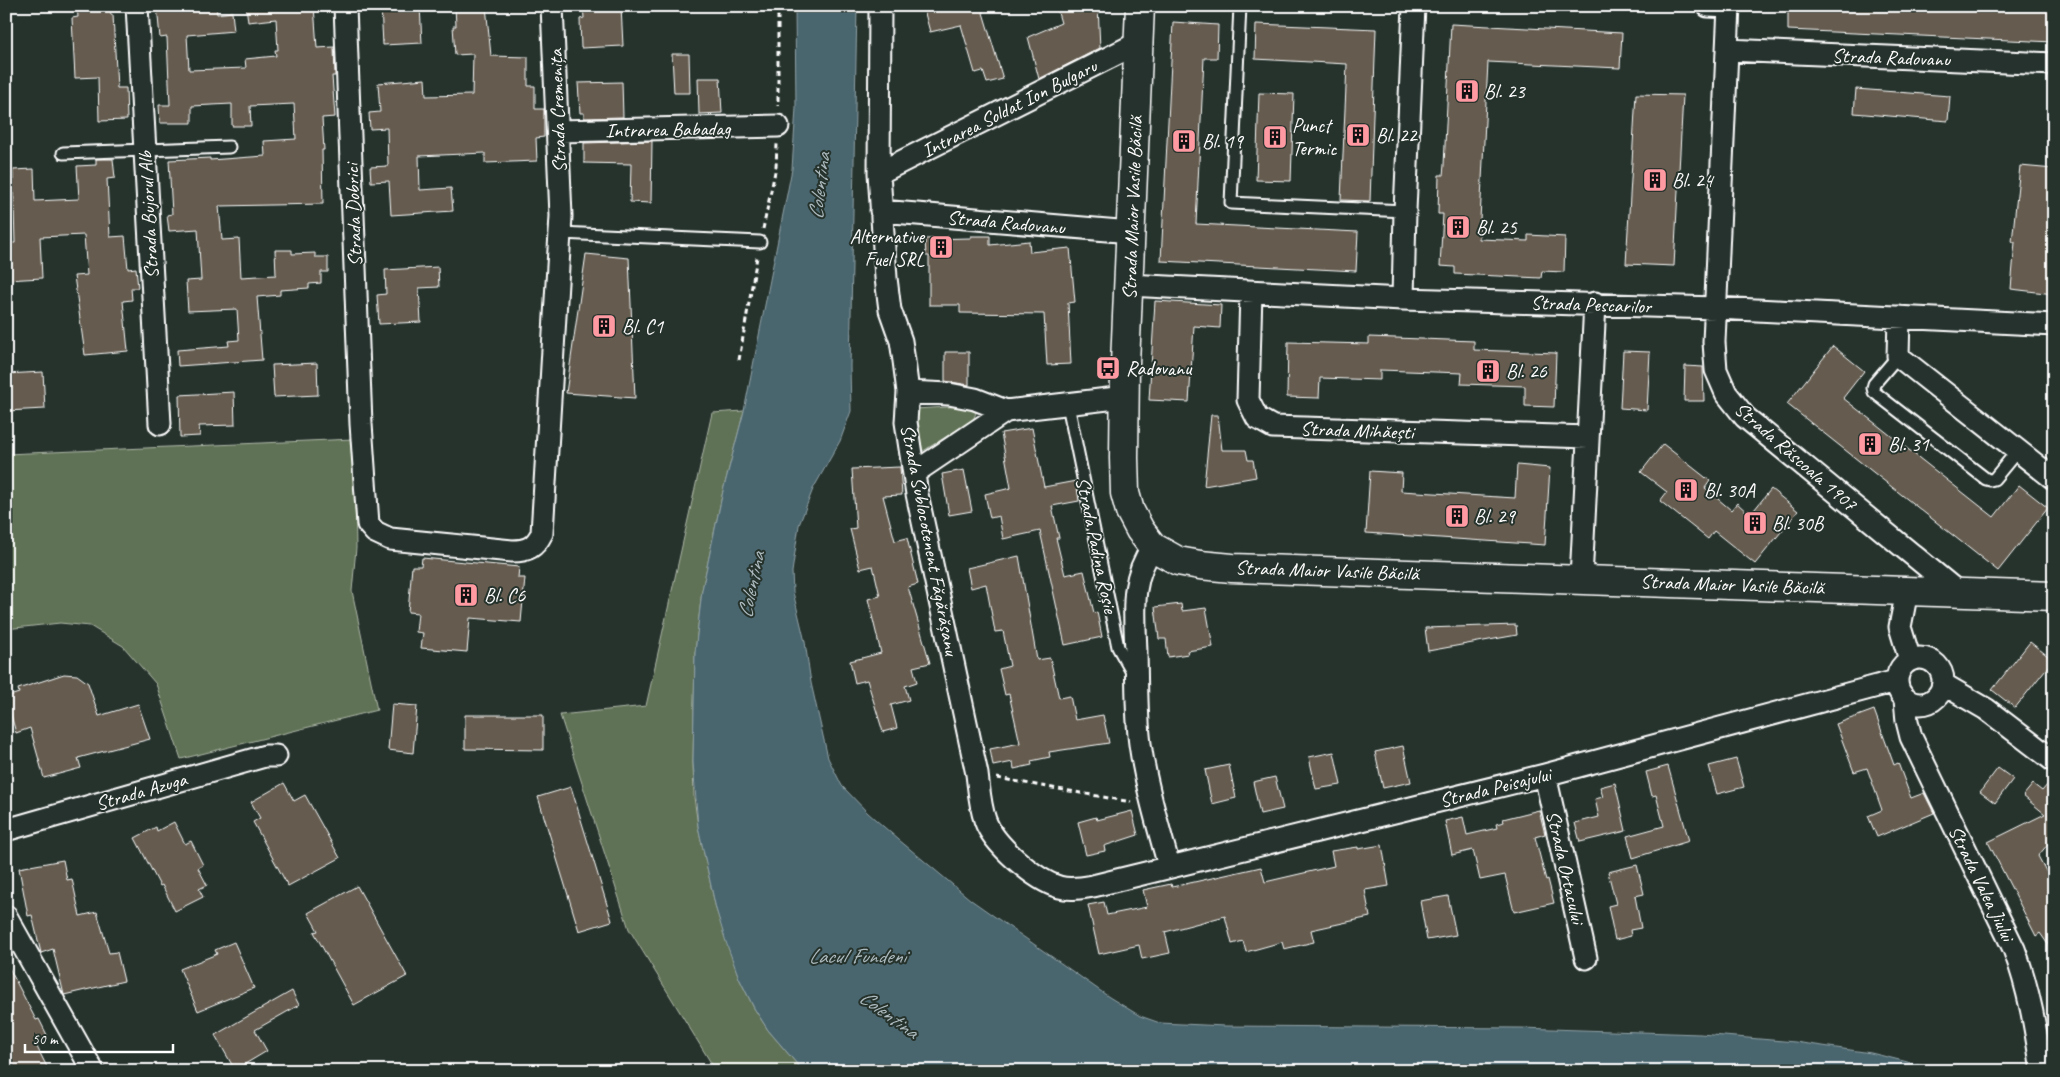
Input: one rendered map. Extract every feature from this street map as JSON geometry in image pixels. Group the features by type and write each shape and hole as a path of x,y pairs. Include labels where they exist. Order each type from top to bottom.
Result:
{"street":[{"name":"Strada Bujorul Alb","path":"137,6 160,424"},
{"name":"Strada Dobrici","path":"344,6 366,514 368,524 375,532 390,539 512,551 530,549 538,542 542,533 560,224"},
{"name":"Strada Cremenița","path":"552,6 560,224"},
{"name":"Strada Sublocotenent Făgărășanu","path":"880,6 879,173 890,310 901,341 908,392 906,422 914,473 977,774 985,821 991,833 1004,848 1042,879 1058,887 1077,889 1093,886"},
{"name":"Strada Maior Vasile Băcilă","path":"1140,6 1128,285 1125,493 1133,518 1153,547 1178,560 1232,568 2054,596"},
{"path":"1403,298 1414,6"},
{"path":"1708,6 1729,7"},
{"name":"Strada Răscoala 1907","path":"1729,7 1714,342 1716,370 1726,393 1745,417 1959,593"},
{"name":"Intrarea Soldat Ion Bulgaru","path":"879,173 1138,43"},
{"name":"Strada Radovanu","path":"1727,50 2054,64"},
{"name":"Intrarea Babadag","path":"558,132 778,126"},
{"name":"Strada Radovanu","path":"881,211 1130,232"},
{"name":"Strada Pescarilor","path":"1128,285 1403,298 1716,308 2054,325"},
{"name":"Strada Mihăești","path":"1251,292 1248,400 1257,418 1273,427 1588,437"},
{"path":"1581,579 1595,304"},
{"path":"1899,317 1898,356 2054,479"},
{"path":"908,392 949,394 966,397 1006,411 1125,397"},
{"path":"914,473 1006,411"},
{"name":"Strada Padina Roșie","path":"1153,547 1142,564 1134,598 1140,743 1152,806 1169,866"},
{"path":"1907,591 1900,627 1910,660"},
{"path":"1918,658 1934,662 1943,676 1943,684 1936,699 1929,703 1921,705 1906,700 1900,695 1896,681 1900,668 1910,660 1918,658"},
{"name":"Strada Peisajului","path":"1093,886 1545,776 1896,681"},
{"path":"1943,684 1986,709 2054,761"},
{"name":"Strada Valea Jiului","path":"1906,700 1907,721 1911,737 2014,949 2023,972 2042,1071"},
{"name":"Strada Azuga","path":"6,830 265,756 276,756"},
{"name":"Strada Ortacului","path":"1545,776 1586,958"},
{"path":"6,916 93,1071"},
{"path":"2038,1046 2054,1062"}],"lane":[{"path":"1240,6 1231,203 1405,211"},
{"path":"63,153 229,147"},
{"path":"560,224 760,242"},
{"path":"1898,356 1874,384 1874,392 1986,479 1994,478 2018,450"},
{"name":"Strada Padina Roșie","path":"1068,405 1118,647 1137,681"}],"path":[{"path":"739,360 760,242 776,167 778,6"},
{"path":"977,774 1152,806"}],"green space":[{"path":"965,406 974,409 976,413 973,420 923,451 913,412 915,409"},
{"path":"744,411 723,491 702,590 695,653 694,797 698,826 716,909 739,978 754,1008 768,1030 803,1071 716,1071 629,929 560,715 646,706 712,413"},
{"path":"354,439 356,548 352,591 377,710 181,759 156,684 123,646 90,626 60,623 6,629 6,454"}],"water":[{"name":"Lacul Fundeni","path":"795,6 857,6 850,367 851,411 840,441 813,489 799,525 792,572 793,592 828,758 842,786 868,813 971,900 1109,997 1140,1016 1160,1023 1225,1026 1521,1028 1700,1034 1795,1042 1871,1053 1944,1071 803,1071 768,1030 754,1008 739,978 726,942 716,909 698,826 693,762 695,653 702,590 723,491 744,411 792,169 796,108"}],"building":[{"path":"77,6 110,6 111,15 113,15 117,88 126,88 127,120 99,121 98,77 75,78 72,18 78,17"},
{"path":"157,6 216,6 217,14 232,12 234,31 187,35 189,70 246,68 245,59 276,56 275,50 278,50 276,19 248,22 246,6 314,6 317,48 334,47 335,76 332,76 335,117 322,118 324,150 322,150 323,204 219,206 222,240 239,239 241,277 276,275 275,250 292,250 292,254 315,253 315,257 328,257 328,272 321,272 321,283 309,284 309,288 280,290 280,295 257,297 262,360 178,366 177,350 229,346 228,341 239,340 237,309 188,311 186,281 201,280 198,229 169,231 167,215 172,214 169,160 210,158 210,160 265,156 264,141 296,139 294,104 250,106 251,126 232,126 232,104 192,106 192,123 160,123 159,105 170,105 167,37 160,38"},
{"path":"381,6 420,6 422,43 383,45"},
{"path":"455,6 486,6 491,56 528,57 528,86 535,86 535,109 544,109 544,137 536,138 537,161 485,163 485,153 419,156 420,190 451,188 453,211 391,215 389,181 371,182 370,167 388,166 387,128 370,129 369,113 380,112 378,83 425,79 426,96 472,95 473,54 455,55 453,26 456,26"},
{"path":"583,6 621,6 623,46 581,48 580,19 584,18"},
{"path":"923,6 981,6 1003,79 987,83 983,71 975,73 961,25 930,32"},
{"path":"1056,6 1098,6 1100,48 1039,79 1028,37 1061,23"},
{"path":"1788,6 2054,6 2054,42 1788,30"},
{"name":"Bl. 19","path":"1173,22 1218,25 1217,58 1204,58 1196,224 1358,232 1356,271 1161,261"},
{"name":"Bl. 22","path":"1256,24 1376,29 1370,201 1341,200 1347,64 1255,59"},
{"path":"1451,24 1622,33 1620,68 1488,62 1479,239 1528,241 1528,235 1565,237 1564,272 1542,271 1541,278 1455,274 1455,267 1440,266 1443,214 1438,214 1439,175 1443,175 1444,165"},
{"path":"672,54 689,54 690,93 674,93"},
{"path":"698,78 720,78 722,113 699,114"},
{"path":"622,82 623,117 584,118 584,113 580,113 578,83"},
{"path":"1856,89 1950,96 1948,121 1854,113"},
{"name":"Punct Termic","path":"1259,93 1294,94 1291,181 1256,180"},
{"name":"Bl. 24","path":"1636,94 1683,95 1674,266 1626,264"},
{"path":"652,141 651,203 630,202 631,164 584,163 584,143"},
{"path":"96,159 113,159 115,178 107,179 110,237 125,236 128,269 136,268 138,288 131,288 132,300 123,301 128,351 85,355 74,276 87,275 84,235 40,237 42,278 6,280 6,243 15,243 13,170 34,169 35,201 79,199 77,166 96,165"},
{"path":"2020,166 2054,169 2054,294 2011,289 2015,242 2012,242"},
{"path":"971,236 990,236 990,245 1029,241 1030,252 1070,248 1075,302 1068,303 1071,364 1047,365 1044,314 960,313 960,305 929,305 929,256 926,256 925,239 971,238"},
{"name":"Bl. C1","path":"586,254 629,258 635,398 566,393"},
{"path":"438,267 439,287 419,288 421,322 379,324 377,295 386,294 385,270"},
{"path":"1155,301 1221,305 1220,328 1194,326 1189,402 1149,400"},
{"name":"Bl. 26","path":"1369,337 1474,341 1474,350 1556,353 1554,407 1525,406 1525,386 1461,384 1462,373 1380,370 1380,380 1320,378 1319,398 1287,397 1288,342 1369,344"},
{"name":"Bl. 31","path":"1833,346 1864,371 1843,398 1994,517 2019,485 2048,508 1998,571 1787,404"},
{"path":"1623,351 1650,352 1647,410 1620,408"},
{"path":"945,352 969,352 969,385 945,381"},
{"path":"317,363 318,395 274,397 272,365"},
{"path":"1685,366 1703,367 1704,401 1684,401"},
{"path":"43,372 45,409 6,411 6,374"},
{"path":"234,392 235,425 199,426 200,436 180,437 179,395"},
{"path":"1211,415 1218,415 1222,450 1246,450 1248,460 1253,460 1256,477 1204,486"},
{"path":"1032,428 1044,487 1076,481 1079,501 1052,506 1059,538 1056,538 1065,575 1084,571 1094,613 1097,612 1102,637 1065,645 1040,531 1003,539 999,516 990,518 985,494 1011,488 1001,433"},
{"path":"1663,444 1710,481 1705,488 1731,510 1737,503 1750,515 1771,489 1798,511 1755,564 1714,531 1708,539 1660,501 1667,492 1641,472"},
{"name":"Bl. 29","path":"1517,465 1550,468 1545,545 1366,533 1370,471 1402,473 1401,491 1515,498"},
{"path":"900,467 902,495 883,496 895,541 907,538 918,584 908,587 930,663 913,667 917,682 905,686 909,700 891,705 897,728 883,732 867,680 855,683 850,661 881,653 868,599 880,596 873,566 860,569 850,529 856,528 852,469"},
{"path":"964,470 972,511 949,515 942,474"},
{"path":"1019,556 1037,660 1050,658 1059,698 1070,696 1075,720 1103,715 1109,743 1049,752 1050,757 1031,761 1032,765 1014,769 1013,762 993,766 990,749 1020,743 1009,694 1005,695 999,669 1010,666 1003,631 995,632 986,584 971,588 967,568"},
{"name":"Bl. C6","path":"422,558 519,567 518,578 525,578 521,622 470,618 467,652 421,648 423,633 416,632 418,613 408,612 412,566 421,566"},
{"path":"1181,604 1182,611 1206,608 1213,647 1187,651 1188,654 1168,657 1166,639 1159,639 1155,607"},
{"path":"1516,625 1517,635 1428,651 1425,628"},
{"path":"2030,642 2053,660 2015,708 1992,690"},
{"path":"64,674 77,675 88,683 99,716 138,704 150,739 78,758 81,768 44,778 30,728 16,733 6,697 19,693 18,689"},
{"path":"392,704 417,706 413,753 388,750"},
{"path":"1874,710 1894,765 1898,763 1911,798 1924,793 1934,813 1877,837 1868,816 1882,810 1867,768 1854,772 1836,724"},
{"path":"465,715 543,715 543,750 465,749"},
{"path":"1403,746 1411,782 1383,788 1375,752"},
{"path":"1334,752 1341,785 1316,789 1309,757"},
{"path":"1736,759 1744,787 1717,794 1709,766"},
{"path":"1229,765 1236,798 1212,804 1205,770"},
{"path":"1668,766 1689,841 1633,858 1627,836 1664,826 1656,795 1652,796 1646,772"},
{"path":"1998,768 2013,779 1995,803 1980,792"},
{"path":"1275,777 1283,809 1260,814 1253,782"},
{"path":"2054,777 2054,837 2038,856 2054,886 2054,953 2040,933 2036,936 1988,842 2045,814 2023,796 2033,784 2042,791"},
{"path":"284,783 294,801 305,795 340,858 288,886 253,822 260,818 251,802"},
{"path":"1615,783 1626,831 1580,842 1575,823 1599,817 1595,799 1603,797 1600,787"},
{"path":"571,787 612,921 579,931 538,797"},
{"path":"1539,810 1545,834 1535,837 1554,903 1514,912 1505,875 1480,880 1473,850 1452,855 1445,821 1463,817 1467,835 1497,828 1496,824 1504,822 1503,819"},
{"path":"1132,811 1138,835 1104,846 1105,851 1086,855 1078,822 1096,817 1097,820"},
{"path":"174,822 185,844 191,841 203,865 198,868 207,885 199,889 203,897 175,911 135,838 156,827 157,831"},
{"path":"1382,845 1389,886 1365,890 1370,917 1311,930 1314,942 1284,949 1282,942 1246,952 1243,941 1232,944 1225,916 1165,932 1170,953 1142,959 1139,945 1099,954 1088,905 1104,902 1107,915 1147,907 1143,890 1171,884 1172,887 1261,867 1265,882 1334,866 1331,851"},
{"path":"63,860 67,880 72,879 80,916 97,912 109,953 117,952 124,981 64,995 53,949 41,953 32,915 28,916 19,868"},
{"path":"1637,865 1644,894 1635,896 1641,928 1630,930 1631,936 1615,940 1608,906 1616,904 1608,872"},
{"path":"357,886 407,976 354,1005 314,932 318,931 308,913"},
{"path":"1448,896 1456,935 1427,940 1420,901"},
{"path":"234,942 254,988 198,1011 180,969 217,954 215,950"},
{"path":"6,962 36,1020 39,1019 48,1037 35,1043 49,1071 6,1071"},
{"path":"292,991 299,1005 255,1030 267,1051 235,1070 215,1035"}],"place":[{"name":"Bl. 23","path":"1467,91"},
{"name":"Bl. 22","path":"1358,135"},
{"name":"Punct Termic","path":"1275,137"},
{"name":"Bl. 19","path":"1184,141"},
{"name":"Bl. 24","path":"1655,180"},
{"name":"Bl. 25","path":"1458,227"},
{"name":"Alternative Fuel SRL","path":"941,247"},
{"name":"Bl. C1","path":"604,326"},
{"name":"Radovanu","path":"1108,368"},
{"name":"Bl. 26","path":"1488,371"},
{"name":"Bl. 31","path":"1870,444"},
{"name":"Bl. 30A","path":"1686,490"},
{"name":"Bl. 29","path":"1457,516"},
{"name":"Bl. 30B","path":"1755,523"},
{"name":"Bl. C6","path":"466,595"}],"water label":[{"name":"Colentina","path":"819,186"},
{"name":"Colentina","path":"751,585"},
{"name":"Colentina","path":"889,1014"}]}
